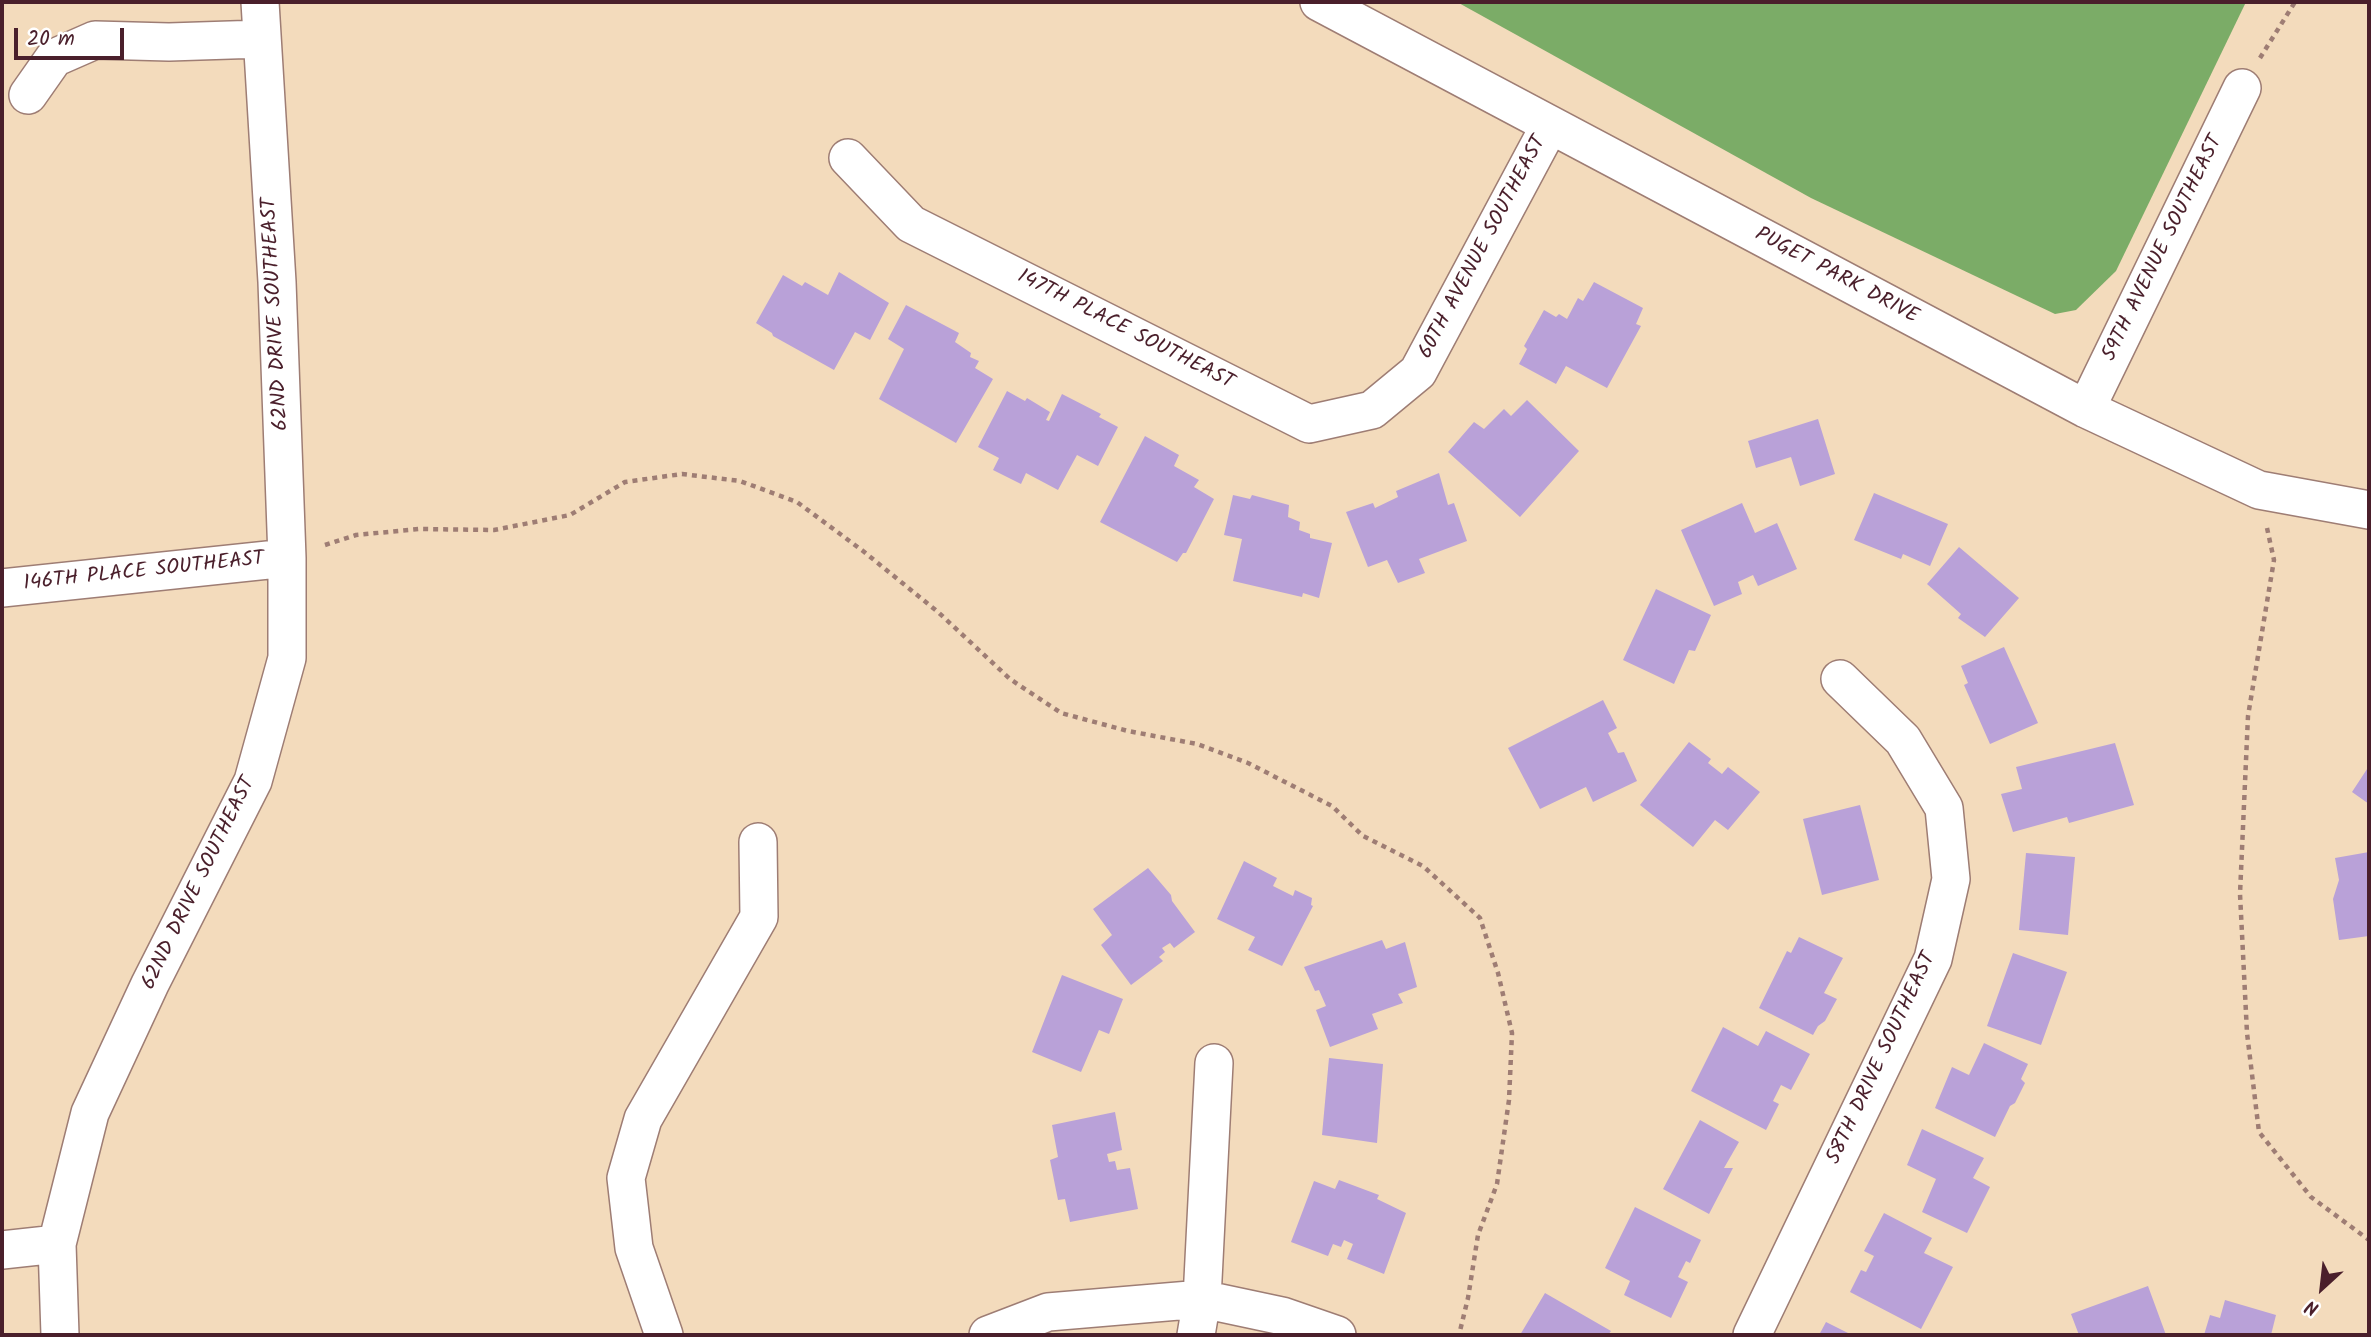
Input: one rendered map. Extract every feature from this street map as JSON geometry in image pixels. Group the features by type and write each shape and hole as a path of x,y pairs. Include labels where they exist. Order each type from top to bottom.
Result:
{"street":[{"name":"62ND DRIVE SOUTHEAST","path":"60,1335 57,1244 90,1113 150,984 253,781 287,658 287,558 277,282 260,2"},
{"name":"PUGET PARK DRIVE","path":"1319,2 2086,409 2259,489 2369,510"},
{"path":"28,94 54,58 95,40 169,42 261,39"},
{"name":"59TH AVENUE SOUTHEAST","path":"2086,409 2242,88"},
{"name":"60TH AVENUE SOUTHEAST","path":"1418,372 1550,125"},
{"name":"147TH PLACE SOUTHEAST","path":"848,158 911,223 1309,424 1372,411 1418,372"},
{"name":"146TH PLACE SOUTHEAST","path":"2,588 287,558"},
{"name":"58TH DRIVE SOUTHEAST","path":"1752,1335 1933,958 1951,879 1944,808 1903,740 1839,679"},
{"path":"664,1335 634,1248 626,1178 643,1119 759,917 758,842"},
{"path":"1196,1335 1202,1299 1214,1063"},
{"path":"2,1250 57,1244"},
{"path":"988,1335 1048,1312 1202,1299 1282,1316 1337,1335"}],"path":[{"path":"2242,88 2295,2"},
{"path":"287,558 356,535 419,529 494,530 570,515 625,482 682,474 740,481 797,502 938,612 1010,679 1061,713 1128,731 1197,744 1248,763 1332,806 1363,836 1423,866 1480,918 1498,973 1512,1033 1509,1100 1497,1184 1478,1235 1459,1335"},
{"path":"2259,489 2274,560 2248,716 2240,894 2247,1033 2259,1132 2311,1197 2369,1240"}],"green space":[{"path":"1457,2 2246,2 2116,271 2076,310 2055,314 1811,198"}],"building":[{"path":"839,272 889,303 870,340 855,332 834,370 773,336 756,323 783,275 802,286 805,282 828,295"},
{"path":"1594,282 1643,308 1636,324 1641,326 1607,388 1566,366 1556,384 1519,364 1527,349 1524,346 1544,310 1556,317 1559,314 1567,319 1578,298 1583,301"},
{"path":"906,305 959,333 955,342 971,353 970,357 979,361 975,368 993,379 956,443 879,399 904,349 888,339"},
{"path":"1007,391 1025,401 1027,398 1050,412 1046,420 1049,421 1062,394 1101,414 1099,417 1118,427 1098,466 1077,455 1058,490 1026,473 1021,484 993,470 999,458 978,447"},
{"path":"1527,400 1579,451 1520,517 1448,452 1474,422 1484,429 1504,409 1511,416"},
{"path":"1818,419 1835,474 1800,486 1791,457 1756,468 1748,441"},
{"path":"1145,436 1179,455 1174,466 1199,480 1194,487 1214,499 1186,553 1183,553 1177,562 1100,522"},
{"path":"1439,473 1448,505 1454,503 1467,541 1419,559 1425,573 1398,583 1387,560 1368,567 1346,512 1373,503 1375,508 1398,497 1396,491"},
{"path":"1874,493 1948,524 1930,566 1903,554 1901,559 1854,540"},
{"path":"1233,495 1250,499 1252,495 1289,505 1288,517 1300,522 1299,530 1310,534 1310,538 1332,543 1319,598 1303,593 1302,597 1233,581 1242,539 1224,535"},
{"path":"1742,503 1755,533 1777,523 1797,569 1758,586 1753,575 1738,582 1742,594 1714,606 1681,530"},
{"path":"1959,547 2019,598 1985,637 1958,618 1961,614 1927,584"},
{"path":"1656,589 1711,615 1695,651 1689,650 1674,684 1623,660"},
{"path":"2004,647 2038,723 1990,744 1964,685 1968,683 1961,666"},
{"path":"1603,700 1617,728 1608,733 1618,753 1624,752 1637,781 1593,802 1586,787 1540,809 1508,748"},
{"path":"1689,742 1711,759 1708,763 1722,774 1728,767 1760,792 1728,830 1715,820 1693,847 1640,805"},
{"path":"2115,743 2134,805 2069,823 2067,817 2013,832 2001,794 2022,789 2016,767"},
{"path":"2369,766 2369,804 2352,792"},
{"path":"1860,805 1879,880 1822,895 1803,819"},
{"path":"2369,852 2369,936 2339,940 2333,899 2339,880 2335,858"},
{"path":"2026,853 2075,857 2068,935 2019,930"},
{"path":"1244,861 1277,878 1273,886 1293,896 1295,890 1312,898 1313,906 1282,966 1248,950 1255,937 1217,919"},
{"path":"1148,868 1171,895 1172,901 1195,932 1174,948 1170,943 1162,948 1165,952 1159,957 1163,961 1131,985 1101,945 1112,935 1093,909"},
{"path":"1799,937 1843,958 1824,993 1837,999 1825,1021 1813,1035 1759,1008 1787,951 1791,953"},
{"path":"1382,940 1386,949 1405,942 1417,987 1398,994 1403,1003 1372,1014 1378,1029 1330,1047 1316,1010 1326,1006 1319,990 1315,991 1304,967"},
{"path":"2013,953 2067,972 2041,1045 1987,1026"},
{"path":"1062,975 1123,999 1109,1034 1099,1030 1081,1072 1032,1052"},
{"path":"1723,1027 1758,1046 1766,1031 1810,1054 1791,1090 1781,1085 1773,1101 1779,1104 1766,1130 1691,1091"},
{"path":"1984,1043 2028,1064 2021,1079 2025,1083 1995,1137 1935,1108 1952,1067 1969,1075"},
{"path":"1329,1058 1383,1064 1377,1143 1322,1135"},
{"path":"1115,1112 1122,1150 1107,1154 1109,1162 1115,1161 1117,1170 1130,1168 1138,1209 1070,1222 1065,1199 1058,1200 1050,1160 1058,1157 1052,1125"},
{"path":"1700,1120 1739,1142 1724,1168 1733,1168 1709,1214 1663,1189"},
{"path":"1922,1129 1984,1158 1973,1178 1990,1187 1967,1233 1922,1212 1936,1179 1907,1165"},
{"path":"1339,1180 1379,1195 1377,1199 1406,1213 1384,1274 1347,1259 1353,1244 1344,1240 1341,1247 1333,1244 1328,1256 1291,1242 1314,1181 1335,1189"},
{"path":"1635,1207 1701,1240 1690,1263 1686,1261 1678,1277 1688,1282 1671,1318 1624,1295 1630,1281 1605,1268"},
{"path":"1884,1213 1932,1238 1924,1253 1953,1267 1921,1329 1850,1292 1861,1270 1866,1272 1874,1256 1864,1251"},
{"path":"2148,1286 2166,1335 2079,1335 2071,1314"},
{"path":"1545,1293 1611,1331 1608,1335 1520,1335"},
{"path":"2225,1300 2276,1315 2271,1335 2204,1335 2210,1315 2220,1318"},
{"path":"1826,1322 1852,1335 1819,1335"}]}
